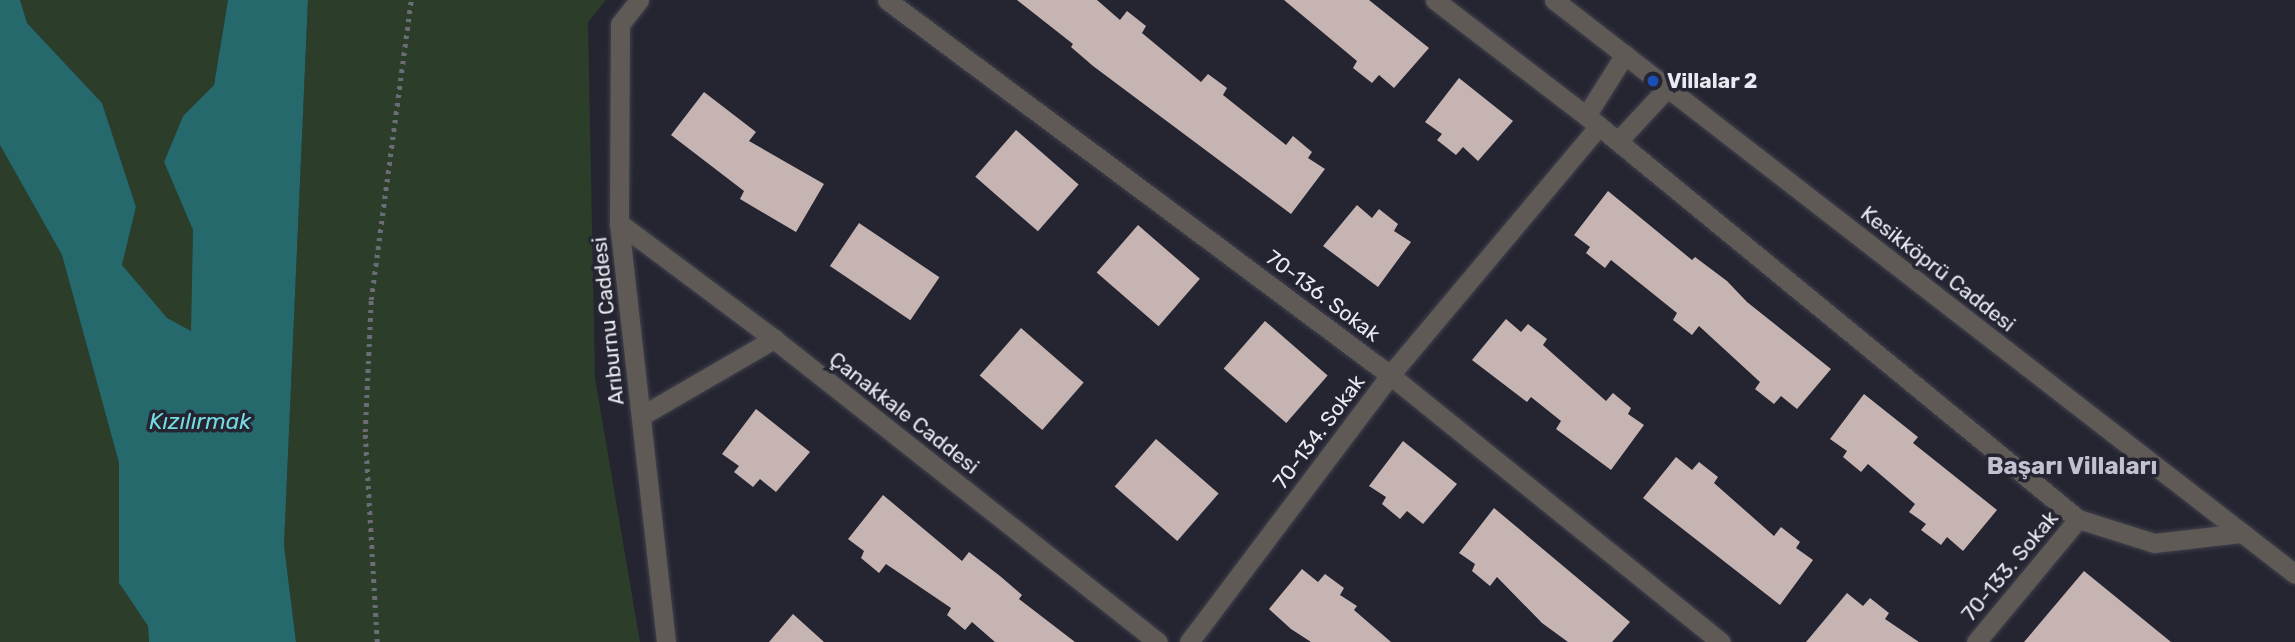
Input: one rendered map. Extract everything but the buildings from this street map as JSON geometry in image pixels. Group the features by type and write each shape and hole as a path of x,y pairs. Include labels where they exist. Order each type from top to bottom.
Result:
{"street":[{"name":"Arıburnu Caddesi","path":"639,0 620,24 619,223 666,642"},
{"name":"70-136. Sokak","path":"887,0 1390,375 1721,642"},
{"path":"1435,0 1618,141 2078,519"},
{"name":"Kesikköprü Caddesi","path":"1554,0 2295,574"},
{"name":"70-134. Sokak","path":"1189,642 1390,375 1593,121 1625,54"},
{"path":"1618,141 1667,88"},
{"name":"Çanakkale Caddesi","path":"619,223 774,339 1158,642"},
{"path":"641,416 774,339"},
{"name":"70-133. Sokak","path":"1976,642 2078,519 2154,543 2242,533"}],"path":[{"path":"377,642 365,432 371,300 411,0"}],"shaded area":[{"path":"20,0 228,0 214,85 183,116 164,162 193,230 192,332 167,319 122,265 136,207 102,103 27,23"},
{"path":"308,0 606,0 588,22 595,378 640,642 296,642 284,545"},
{"path":"0,145 62,255 119,463 119,583 148,626 149,642 0,642"}],"water":[{"name":"Kızılırmak","path":"0,0 20,0 27,23 102,103 136,207 122,265 167,318 191,331 193,230 164,162 183,116 214,85 228,0 308,0 284,545 296,642 149,642 148,626 119,583 119,463 62,255 0,145"}],"place":[{"name":"Villalar 2","path":"1653,81"}],"district":[{"name":"Başarı Villaları","path":"2072,467"}]}
